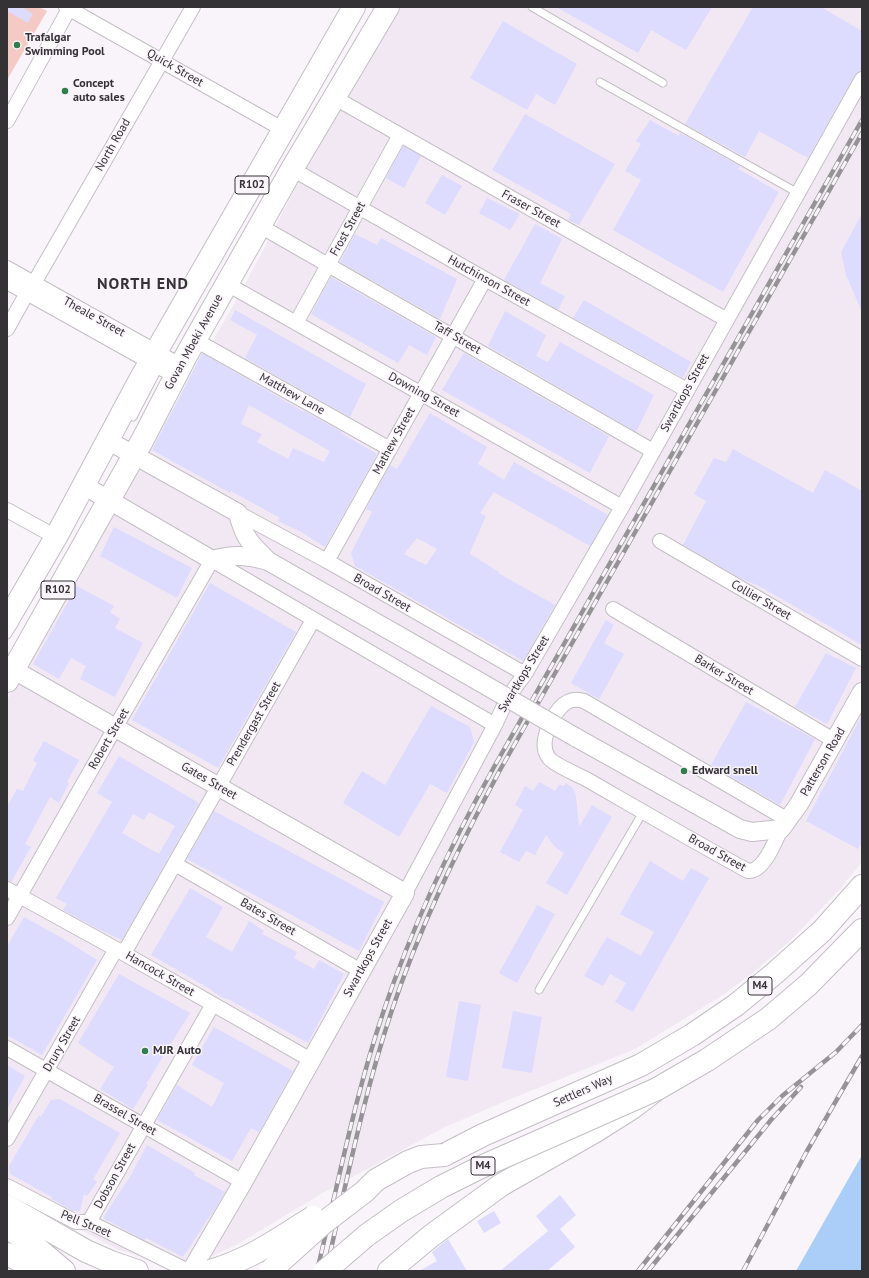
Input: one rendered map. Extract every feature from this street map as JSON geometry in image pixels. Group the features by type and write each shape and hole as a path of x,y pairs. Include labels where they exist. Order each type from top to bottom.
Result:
{"main road":[{"name":"Govan Mbeki Avenue","path":"10,675 97,493 167,363 284,130 354,7"},
{"name":"Govan Mbeki Avenue","path":"13,619 56,537 97,493 167,363 195,340 292,169 330,98 388,7"},
{"name":"Settlers Way","path":"287,1271 341,1222 393,1185 444,1155 641,1064 692,1035 747,996 775,973 822,931 862,886"},
{"name":"M4","path":"325,1271 367,1235 401,1211 441,1187 481,1167 657,1089 707,1060 768,1019 808,985 862,930"},
{"path":"389,1271 431,1236 501,1184 594,1132 632,1108 657,1089"},
{"path":"215,1266 225,1267 247,1258 359,1187 376,1180 408,1162 422,1157 444,1155"},
{"path":"270,1271 322,1224 364,1192 376,1180"},
{"path":"7,1206 86,1251 137,1271"},
{"path":"7,1227 37,1248 64,1271"},
{"path":"7,1254 40,1271"},
{"path":"7,1265 15,1271"}],"street":[{"name":"North Road","path":"7,328 192,7"},
{"name":"Quick Street","path":"68,8 284,130"},
{"path":"7,121 68,8"},
{"name":"Swartkops Street","path":"191,1271 243,1182 405,893 495,725 508,697 525,674 622,507 862,79"},
{"name":"Fraser Street","path":"330,98 400,135 727,320"},
{"name":"Frost Street","path":"296,323 361,208 400,135"},
{"name":"Hutchinson Street","path":"292,169 485,279 687,390"},
{"name":"Taff Street","path":"260,226 653,450"},
{"name":"Theale Street","path":"7,268 30,288 167,363"},
{"name":"Mathew Street","path":"327,561 485,279"},
{"name":"Theale Street","path":"7,282 30,288"},
{"name":"Downing Street","path":"227,284 622,507"},
{"name":"Matthew Lane","path":"195,340 390,449"},
{"name":"Broad Street","path":"121,449 327,561 525,674"},
{"path":"97,493 495,725"},
{"path":"7,510 56,537"},
{"path":"238,513 244,534 268,561"},
{"name":"Collier Street","path":"660,541 862,659"},
{"path":"212,560 226,556 244,555 268,561 740,829 752,832 785,824"},
{"name":"Robert Street","path":"7,918 212,560"},
{"name":"Barker Street","path":"613,609 836,741"},
{"name":"Prendergast Street","path":"120,951 175,864 313,620"},
{"name":"Gates Street","path":"10,675 115,728 405,893"},
{"name":"Patterson Road","path":"785,824 799,804 836,741 862,692"},
{"name":"Broad Street","path":"574,700 584,701 785,824 762,865 753,871 748,871 550,760 544,747 548,730 554,717 563,704 574,700"},
{"name":"Bates Street","path":"175,864 361,970"},
{"name":"Hancock Street","path":"7,889 120,951 311,1060"},
{"name":"Drury Street","path":"7,1139 46,1071 120,951"},
{"name":"Dobson Street","path":"89,1222 213,1004"},
{"name":"Brassel Street","path":"7,1048 243,1182"},
{"name":"Pell Street","path":"7,1186 76,1222 89,1222 188,1271"}],"lane":[{"path":"340,47 362,7"},
{"path":"532,7 663,83"},
{"path":"330,98 352,53"},
{"path":"600,82 798,194"},
{"path":"129,424 167,363"},
{"path":"7,635 13,619"},
{"path":"539,990 644,812"},
{"path":"214,1271 215,1266"}],"shaded area":[{"name":"Trafalgar Swimming Pool","path":"7,7 39,7 47,11 7,80"},
{"path":"396,7 862,7 862,862 840,889 791,940 755,971 723,995 635,1049 445,1127 321,1194 238,1244 199,1262 146,1258 116,1249 7,1190 7,700 114,510 241,292 340,103"}],"water":[{"path":"862,1155 862,1271 796,1271"}],"building":[{"path":"7,7 22,7 33,14 28,23 7,11"},
{"path":"556,7 712,7 686,50 651,30 638,53"},
{"path":"753,7 821,7 862,31 862,69 855,75 808,158 759,131 745,157 685,124"},
{"path":"503,21 577,64 555,105 536,94 527,110 470,78"},
{"path":"525,114 615,164 579,225 568,220 571,214 492,170"},
{"path":"650,120 679,136 680,133 740,166 738,169 779,192 723,292 613,230 641,180 625,171 641,144 636,141"},
{"path":"403,146 421,156 404,188 386,178"},
{"path":"442,175 462,186 445,215 425,203"},
{"path":"487,198 520,214 510,230 479,213"},
{"path":"862,214 862,312 846,275 841,252"},
{"path":"535,224 562,239 540,283 565,296 558,310 504,280"},
{"path":"355,234 377,245 381,238 457,279 440,319 340,262"},
{"path":"331,277 436,337 427,355 409,345 398,363 311,314"},
{"path":"584,300 691,362 683,378 573,318"},
{"path":"235,310 366,384 350,417 245,358 257,335 230,320"},
{"path":"505,311 546,335 536,356 548,362 560,342 654,395 636,432 488,346"},
{"path":"202,353 304,412 342,432 341,433 377,454 325,547 301,532 278,521 280,518 231,491 230,493 152,450","holes":["249,405 330,451 324,462 293,448 288,459 257,442 262,434 241,424"]},
{"path":"464,353 609,436 590,473 442,390"},
{"path":"430,413 487,447 478,464 504,480 514,462 608,515 590,546 494,492 480,513 486,516 470,554 499,572 498,573 555,605 523,661 355,566 351,553 372,512 366,509 390,465 397,469","holes":["417,538 437,549 426,565 404,554"]},
{"path":"733,449 813,493 825,470 862,491 862,645 761,587 740,578 683,545 706,501 694,494 714,458 726,462"},
{"path":"114,527 192,568 177,598 100,556"},
{"path":"210,583 296,632 218,768 132,720"},
{"path":"77,586 114,606 110,612 120,619 115,628 143,643 115,697 80,679 86,666 71,658 59,679 33,664"},
{"path":"606,620 614,625 604,643 624,654 599,699 571,683"},
{"path":"826,653 856,668 827,724 795,707"},
{"path":"746,702 815,739 780,805 711,765"},
{"path":"431,706 470,727 474,742 447,793 430,784 399,837 343,803 362,771 385,785"},
{"path":"862,715 862,841 858,849 806,821"},
{"path":"44,741 79,760 67,782 69,783 59,803 50,797 25,844 31,847 11,882 7,881 7,807 17,789 23,791 37,763 33,760"},
{"path":"119,756 199,803 122,940 63,910 67,904 56,898 112,802 97,793","holes":["149,812 175,826 159,854 122,833 133,814 144,820"]},
{"path":"539,782 555,791 559,785 564,786 566,783 573,788 576,796 579,827 592,805 612,817 567,895 546,883 564,853 556,848 546,835 535,855 526,851 519,862 500,852 523,810 515,805 525,786 533,791"},
{"path":"214,811 384,902 359,951 187,859"},
{"path":"650,861 683,881 691,868 709,878 633,1012 615,1002 626,983 610,974 603,986 584,976 607,937 641,956 654,932 620,914"},
{"path":"190,888 223,907 206,937 232,952 249,921 264,931 262,934 297,952 294,958 314,969 319,960 344,974 308,1043 226,998 225,999 151,955"},
{"path":"537,905 555,914 517,983 499,973"},
{"path":"24,917 97,960 42,1055 7,1035 7,946"},
{"path":"119,974 190,1013 146,1084 148,1085 133,1109 100,1089 114,1067 78,1043"},
{"path":"459,1001 481,1005 468,1081 446,1077"},
{"path":"513,1011 542,1017 532,1073 502,1068"},
{"path":"214,1027 293,1071 259,1132 251,1128 232,1161 157,1120 177,1085 212,1107 224,1083 192,1065"},
{"path":"7,1065 25,1076 7,1109"},
{"path":"60,1099 120,1133 93,1179 97,1182 87,1196 84,1194 80,1211 73,1211 51,1199 52,1197 10,1174 9,1166 39,1115 41,1117 51,1100"},
{"path":"147,1145 195,1173 194,1175 225,1192 183,1257 146,1238 144,1240 103,1218 131,1175"},
{"path":"560,1195 576,1215 560,1229 575,1247 547,1271 500,1271 548,1231 536,1216"},
{"path":"494,1211 501,1223 484,1233 477,1221"},
{"path":"448,1239 467,1271 419,1271 437,1261 432,1252"}],"railway":[{"path":"317,1271 364,1074 395,978 433,886 462,826 494,767 862,120"},
{"path":"326,1271 356,1141 381,1045 402,981 440,889 500,770 862,133"},
{"path":"638,1271 758,1120 782,1096 836,1052 862,1025"},
{"path":"743,1271 807,1151 862,1056"},
{"path":"648,1271 771,1120 801,1087"}],"place":[{"name":"Trafalgar Swimming Pool","path":"17,45"},
{"name":"Concept auto sales","path":"65,91"},
{"name":"Edward snell","path":"684,771"},
{"name":"MJR Auto","path":"145,1051"}],"district":[{"name":"NORTH END","path":"143,284"}]}
